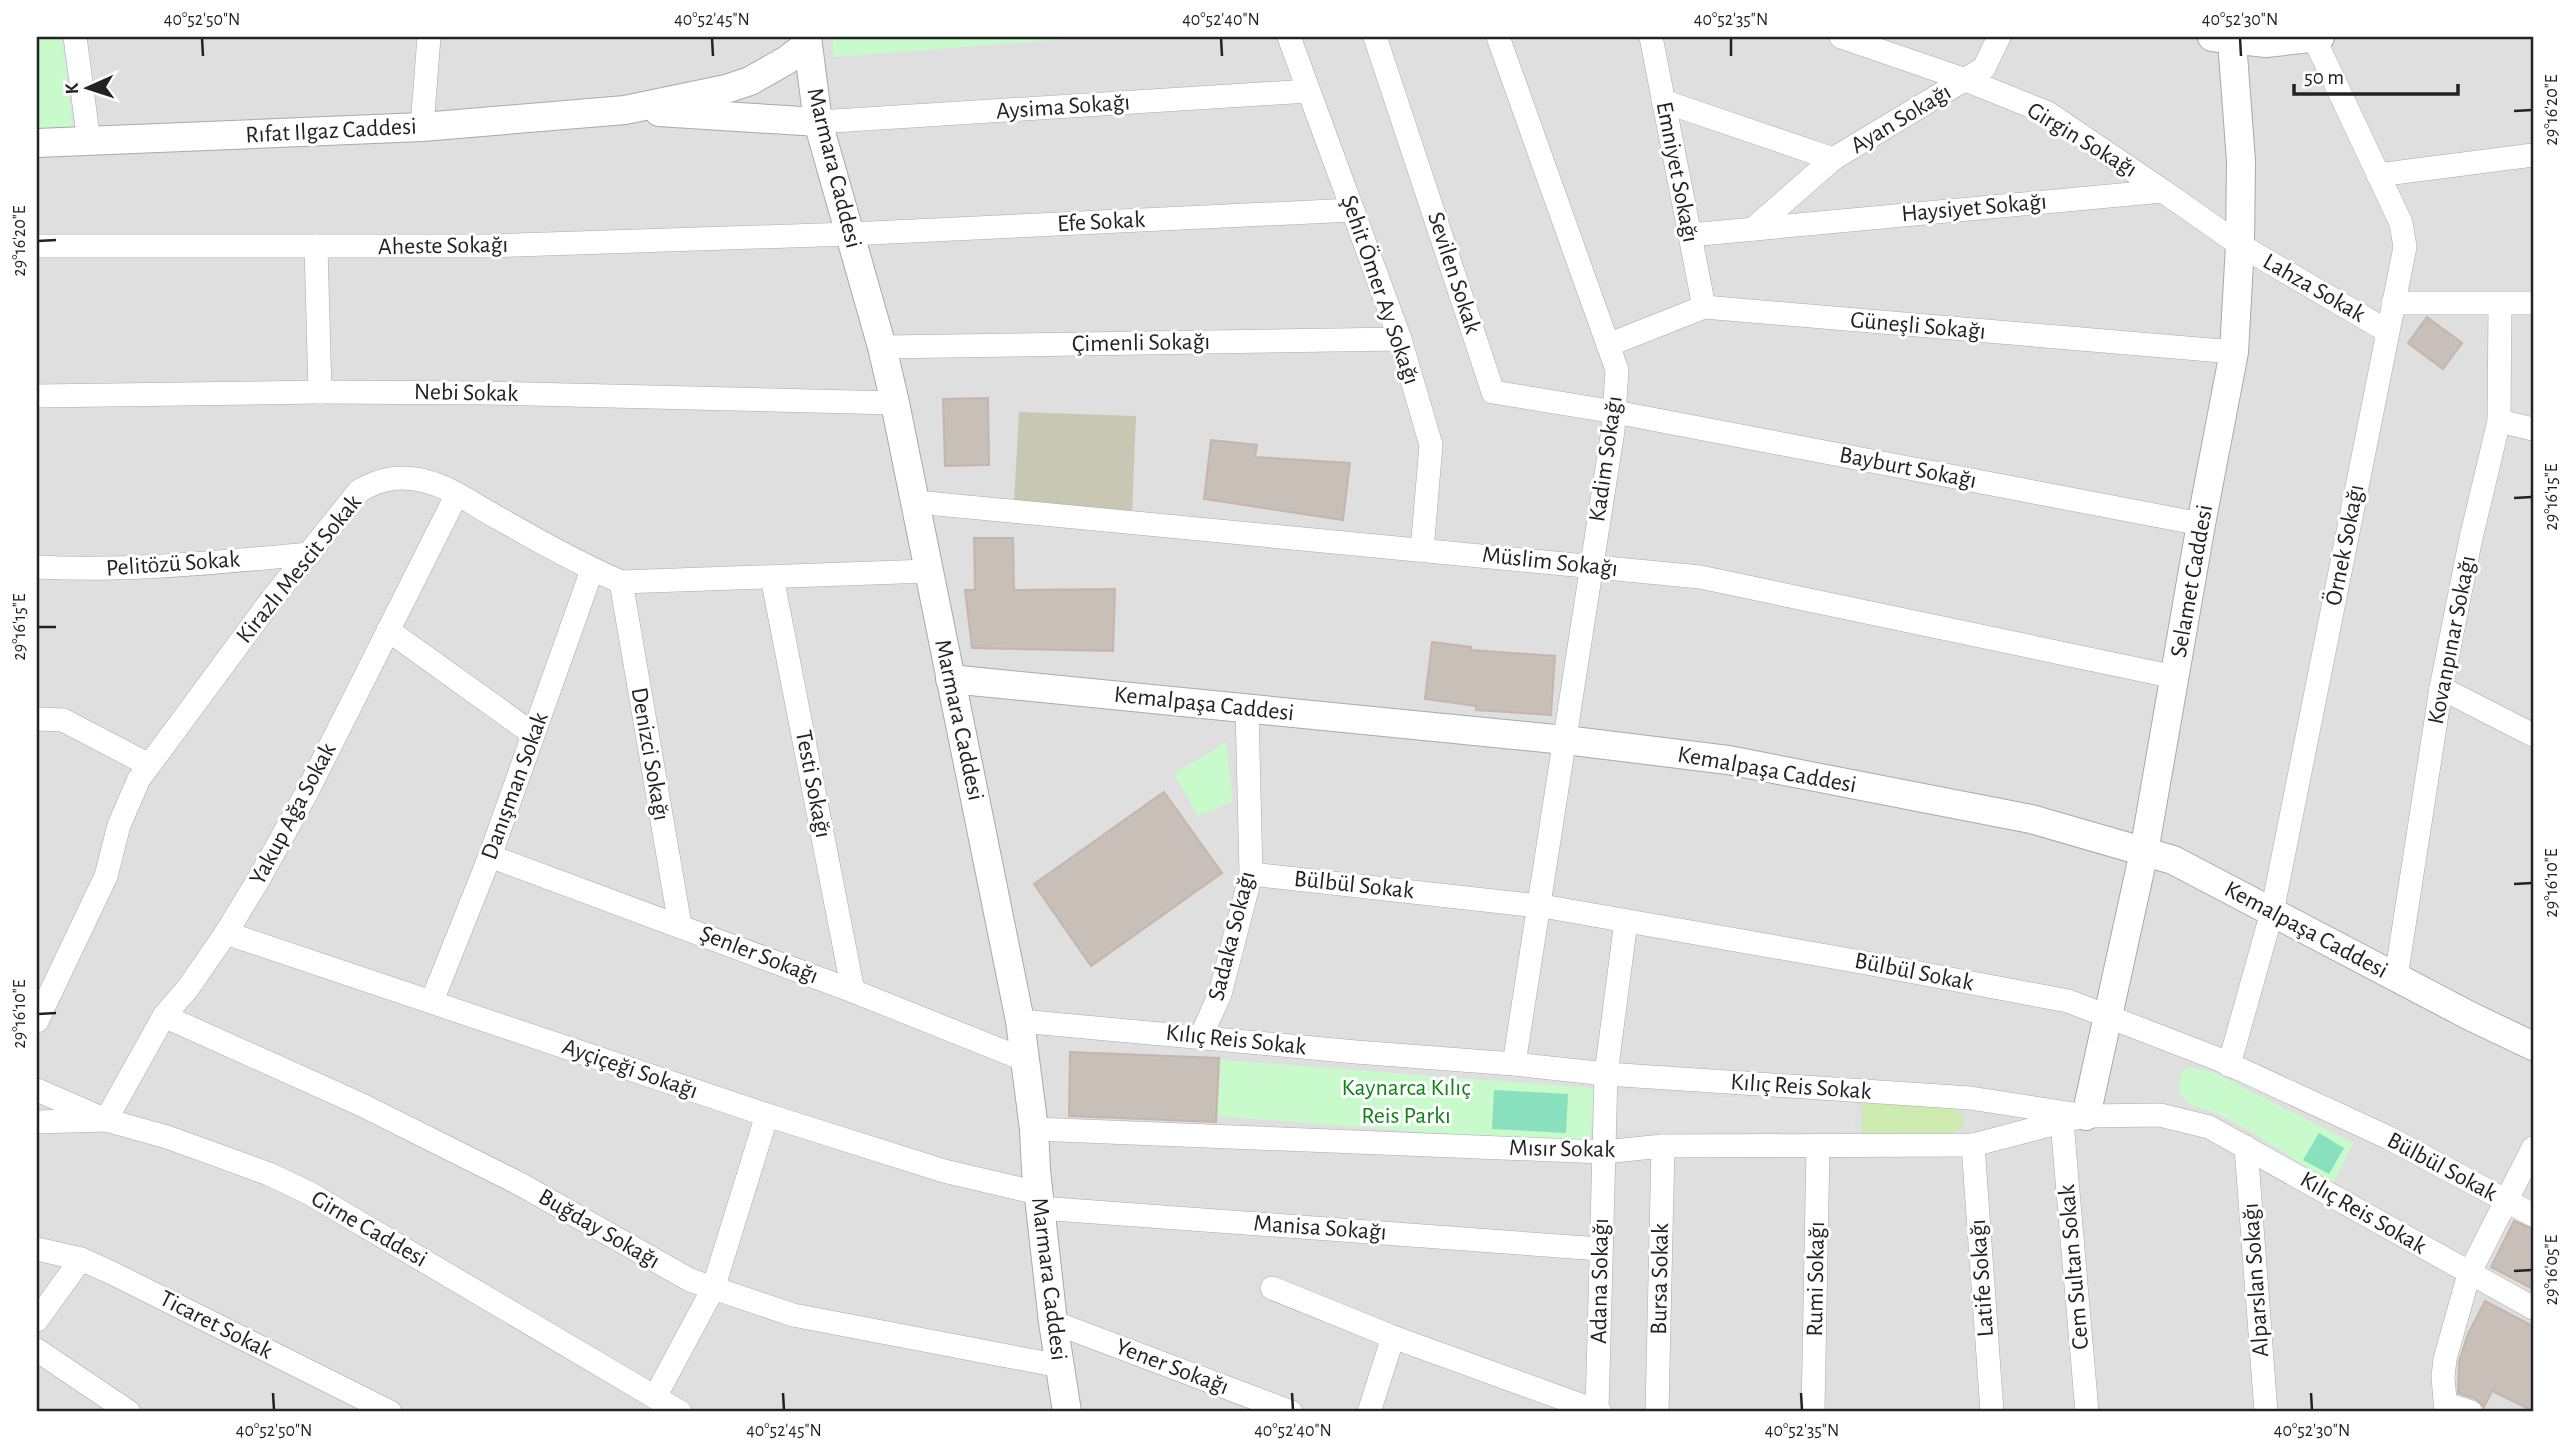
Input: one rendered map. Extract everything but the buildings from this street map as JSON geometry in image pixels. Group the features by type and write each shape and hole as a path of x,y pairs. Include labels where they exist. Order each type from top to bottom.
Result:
{"street":[{"path":"75,37 89,142"},
{"path":"422,127 429,37"},
{"name":"Şehit Ömer Ay Sokağı","path":"1289,37 1400,339 1430,446 1422,550"},
{"name":"Sevilen Sokak","path":"1375,37 1493,392 1615,412"},
{"name":"Kadim Sokağı","path":"1497,37 1617,370 1615,412 1514,1063"},
{"name":"Emniyet Sokağı","path":"1651,37 1704,307"},
{"name":"Girgin Sokağı","path":"1841,37 1966,80 2048,113 2164,191"},
{"name":"Ayan Sokağı","path":"1663,101 1833,159 1984,68 1999,37"},
{"path":"2222,39 2266,43 2317,37"},
{"name":"Örnek Sokağı","path":"2230,1065 2273,912 2405,247 2401,223 2317,37"},
{"name":"Selamet Caddesi","path":"2074,1119 2109,1017 2144,852 2234,352 2241,161 2222,39"},
{"name":"Rıfat Ilgaz Caddesi","path":"37,143 422,127 625,110 726,89 750,81 787,60 807,41"},
{"name":"Marmara Caddesi","path":"807,41 818,122 882,347 895,403 1020,1021 1034,1129 1053,1322 1067,1412"},
{"name":"Aysima Sokağı","path":"818,122 1308,91"},
{"name":"Rıfat Ilgaz Caddesi","path":"625,110 818,122"},
{"path":"2378,174 2533,155"},
{"path":"1753,229 1833,159"},
{"path":"2164,191 2240,245"},
{"name":"Haysiyet Sokağı","path":"1690,234 2164,191"},
{"name":"Efe Sokak","path":"849,233 1353,210"},
{"name":"Aheste Sokağı","path":"37,246 487,246 849,233"},
{"name":"Lahza Sokak","path":"2240,245 2387,331"},
{"path":"316,246 320,392"},
{"path":"2393,303 2533,303"},
{"name":"Kovanpınar Sokağı","path":"2396,977 2441,688 2471,538 2499,421 2500,304"},
{"name":"Güneşli Sokağı","path":"1608,345 1704,307 2234,352"},
{"name":"Çimenli Sokağı","path":"882,347 1400,339"},
{"name":"Nebi Sokak","path":"37,396 320,392 487,393 895,403"},
{"name":"Bayburt Sokağı","path":"1615,412 2201,524"},
{"path":"2499,421 2533,429"},
{"name":"Kirazlı Mescit Sokak","path":"37,1021 106,876 119,825 134,789 149,765 272,599 359,491 376,481 401,478 427,481 457,494 592,570 621,582 928,571"},
{"name":"Yakup Ağa Sokak","path":"106,1119 164,1016 188,988 226,933 306,794 457,494"},
{"name":"Müslim Sokağı","path":"916,502 1700,577 2175,677"},
{"name":"Pelitözü Sokak","path":"37,567 82,570 174,566 310,554"},
{"name":"Danışman Sokak","path":"432,1000 490,856 592,570"},
{"name":"Testi Sokağı","path":"772,577 853,991"},
{"name":"Denizci Sokağı","path":"621,582 680,925"},
{"path":"388,630 533,734"},
{"name":"Kemalpaşa Caddesi","path":"950,679 1565,740 1728,760 2031,819 2173,860 2533,1046"},
{"path":"2441,688 2533,735"},
{"name":"Sadaka Sokağı","path":"1201,1036 1220,994 1251,874 1247,708"},
{"path":"37,719 63,720 149,765"},
{"name":"Şenler Sokağı","path":"490,856 680,925 1025,1060"},
{"name":"Bülbül Sokak","path":"1251,874 1538,906 1848,959 2068,1001 2230,1065 2389,1138 2533,1215"},
{"name":"Adana Sokağı","path":"1598,1411 1606,1074 1626,921"},
{"name":"Ayçiçeği Sokağı","path":"226,933 432,1000 767,1115 1039,1200"},
{"name":"Buğday Sokağı","path":"164,1016 386,1117 520,1184 690,1280 713,1289 793,1315 1060,1366"},
{"name":"Kılıç Reis Sokak","path":"1020,1021 1356,1052 1514,1063 1606,1074 1970,1098 2074,1119 2160,1115 2209,1127 2533,1308"},
{"name":"Girne Caddesi","path":"37,1090 106,1119 249,1166 309,1193 680,1412"},
{"path":"655,1397 713,1289 767,1115"},
{"path":"37,1122 106,1119"},
{"name":"Mısır Sokak","path":"1034,1129 1603,1152 1663,1146 1973,1145 2074,1119"},
{"name":"Cem Sultan Sokak","path":"2074,1119 2087,1412"},
{"name":"Latife Sokağı","path":"1973,1145 1992,1412"},
{"name":"Bursa Sokak","path":"1657,1412 1663,1146"},
{"name":"Rumi Sokağı","path":"1813,1412 1818,1146"},
{"name":"Alparslan Sokağı","path":"2246,1147 2266,1412"},
{"path":"2471,1412 2446,1408 2443,1377 2445,1359 2469,1274 2533,1148"},
{"name":"Manisa Sokağı","path":"1039,1200 1600,1249"},
{"name":"Ticaret Sokak","path":"37,1249 81,1259 390,1412"},
{"path":"37,1320 81,1259"},
{"path":"1272,1288 1393,1336 1598,1411"},
{"name":"Yener Sokağı","path":"1053,1322 1291,1412"},
{"path":"1369,1412 1393,1336"},
{"path":"37,1350 129,1412"}],"shaded area":[{"path":"37,37 2533,37 2533,1412 37,1412"},
{"path":"1019,412 1136,416 1132,516 1014,503"},
{"path":"1611,1093 1857,1102 1855,1131 1609,1130"}],"green space":[{"path":"37,37 62,37 73,128 37,130"},
{"path":"832,37 1094,37 834,57"},
{"path":"1226,742 1233,801 1198,816 1174,774"},
{"name":"Kaynarca Kılıç Reis Parkı","path":"1221,1060 1594,1088 1590,1145 1217,1116"},
{"path":"2188,1067 2215,1073 2353,1143 2333,1184 2249,1131 2214,1112 2188,1102 2178,1091 2182,1072"},
{"path":"1494,1090 1568,1094 1566,1133 1492,1129"},
{"path":"1862,1103 1949,1107 1963,1114 1963,1127 1950,1135 1862,1133"},
{"path":"2319,1133 2344,1148 2329,1174 2303,1160"}]}
